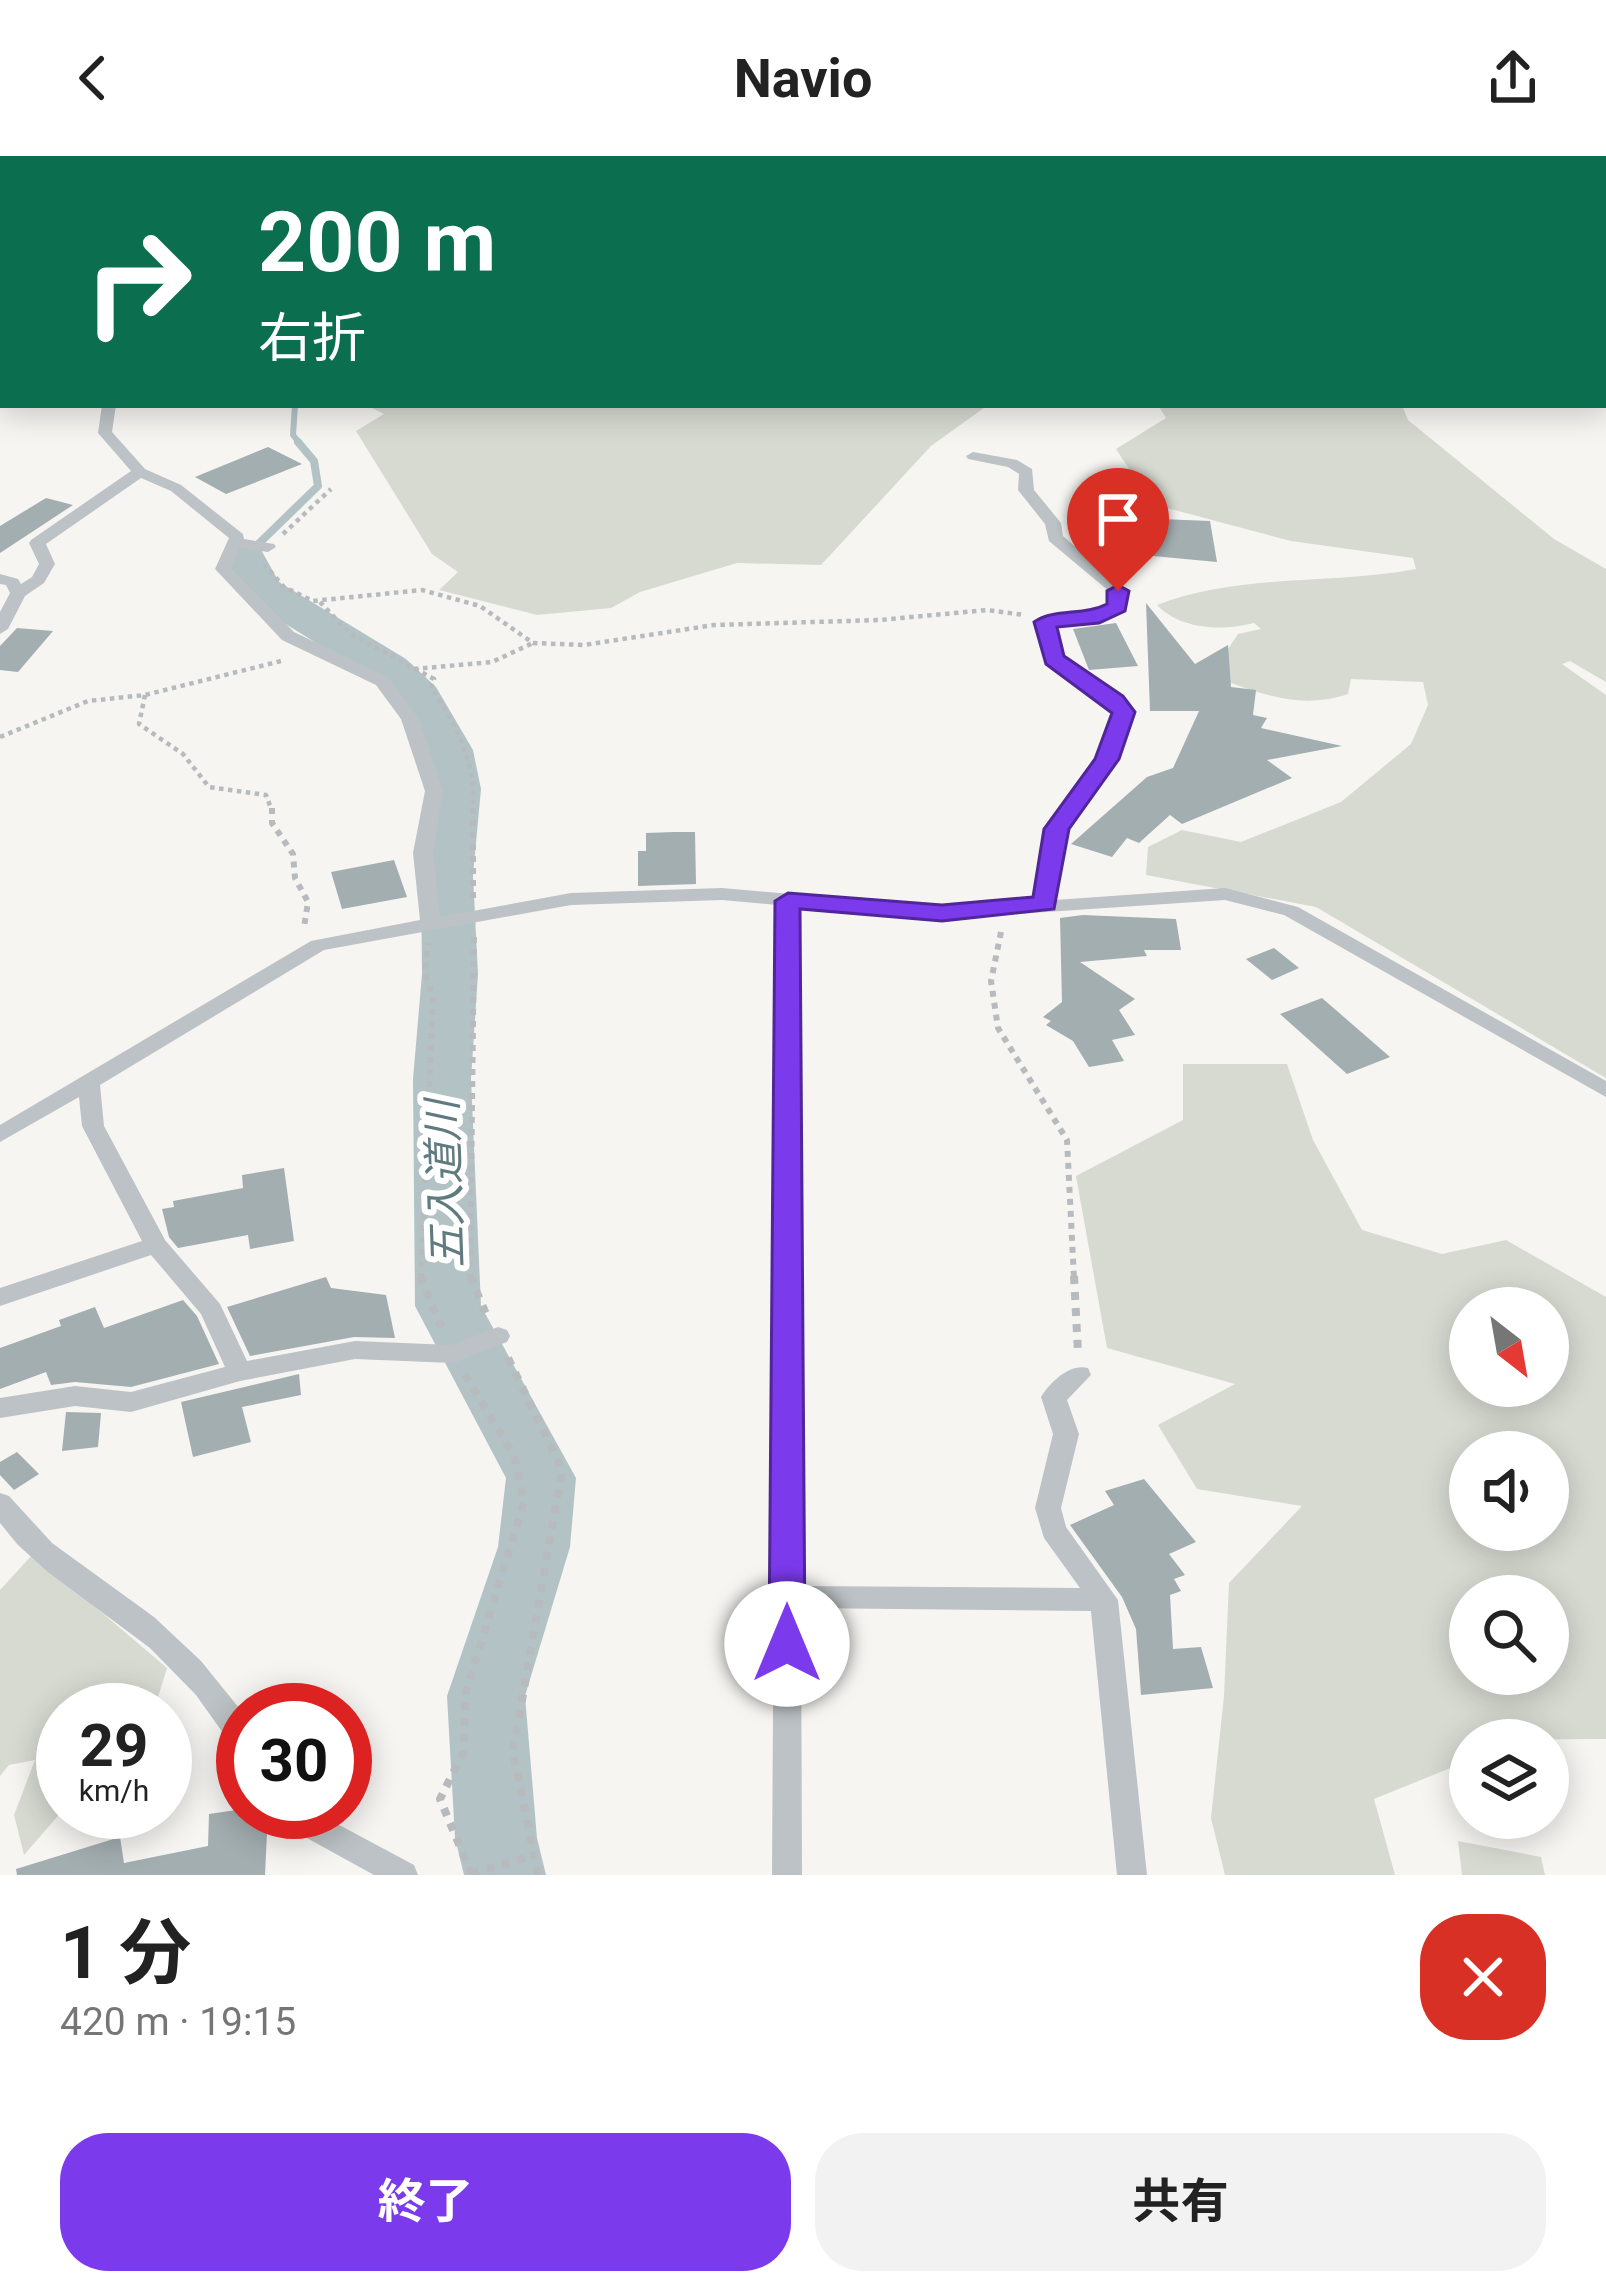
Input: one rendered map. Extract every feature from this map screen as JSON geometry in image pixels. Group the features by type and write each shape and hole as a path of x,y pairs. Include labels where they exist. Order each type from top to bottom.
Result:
{"street":[{"path":"109,408 105,433 140,472 176,488 237,537 223,568 288,636 382,681 410,718 434,791 423,853 430,921"},
{"path":"973,456 1012,463 1027,472 1026,490 1053,524 1055,538 1118,591 1118,607 1099,616 1045,622 1054,659 1115,701 1123,712 1107,759 1057,829 1045,904"},
{"path":"0,629 18,592 38,580 47,563 37,543 140,472"},
{"path":"234,543 268,548"},
{"path":"0,579 12,582 18,592"},
{"path":"0,1135 318,945 571,899 722,894 942,913 1225,894 1292,911 1606,1090"},
{"path":"787,1875 788,901"},
{"path":"89,1082 93,1126 156,1245 211,1310 240,1372"},
{"path":"0,1298 156,1245"},
{"path":"0,1408 75,1396 131,1402 240,1372 355,1350 453,1354 498,1336"},
{"path":"1079,1375 1054,1397 1066,1434 1048,1508 1052,1530 1104,1600 1132,1875"},
{"path":"0,1503 24,1539 134,1618 216,1697"},
{"path":"787,1598 1104,1600"},
{"path":"337,1839 403,1875"}],"path":[{"path":"331,489 268,548 264,565 284,586 313,601 422,590 480,606 533,643"},
{"path":"415,668 492,662 533,643 584,645 714,626 880,620 987,610 1045,622"},
{"path":"0,736 40,724 88,701 146,695 318,650"},
{"path":"146,695 139,724 183,754 209,787 266,795 272,805 272,823 293,854 296,878 308,902 302,937 318,945"},
{"path":"1006,907 991,981 998,1028 1067,1140 1079,1375"},
{"path":"474,914 470,1281 562,1470 513,1752 538,1875"},
{"path":"430,921 425,974 434,997 420,1277 453,1354 515,1458 524,1502 466,1692 463,1754 440,1799 469,1874 534,1856"}],"shaded area":[{"path":"372,408 984,408 931,446 821,565 737,563 640,592 611,608 537,615 439,590 458,572 432,554 356,431 384,414"},
{"path":"1160,408 1403,408 1408,420 1554,539 1606,569 1606,682 1570,661 1562,664 1606,695 1606,1078 1316,907 1146,875 1148,847 1182,830 1241,842 1341,802 1411,744 1428,705 1423,682 1351,679 1348,694 1310,701 1274,697 1202,673 1224,655 1238,634 1261,629 1254,623 1229,627 1190,624 1157,605 1220,588 1416,569 1413,558 1291,541 1152,504 1116,449 1166,418"},
{"path":"1183,1064 1287,1064 1313,1140 1362,1230 1442,1254 1506,1240 1606,1297 1606,1739 1569,1739 1569,1719 1449,1719 1449,1769 1374,1799 1395,1875 1225,1875 1211,1818 1224,1696 1229,1583 1302,1506 1197,1489 1158,1425 1235,1384 1107,1348 1076,1176 1183,1120"},
{"path":"33,1554 167,1668 162,1683 36,1683 38,1839 24,1855 14,1815 35,1760 9,1765 0,1776 0,1590"},
{"path":"1458,1841 1541,1857 1545,1875 1462,1875"}],"building":[{"path":"268,447 302,464 226,494 195,477"},
{"path":"46,498 73,505 0,553 0,526"},
{"path":"1090,504 1146,509 1145,513 1162,514 1161,519 1210,521 1217,562 1153,556"},
{"path":"1146,603 1195,664 1228,645 1231,687 1256,690 1253,715 1267,718 1261,728 1342,746 1267,760 1292,778 1182,824 1170,815 1139,843 1127,838 1112,857 1071,844 1147,777 1173,768 1199,711 1150,711"},
{"path":"1116,623 1138,666 1089,670 1073,629"},
{"path":"17,628 53,631 18,672 0,670 0,646"},
{"path":"695,832 696,884 638,886 638,851 646,851 646,833"},
{"path":"394,860 407,897 342,909 331,872"},
{"path":"1060,918 1176,919 1181,950 1144,950 1147,956 1080,962 1135,999 1119,1010 1135,1035 1112,1040 1124,1061 1089,1067 1073,1041 1046,1025 1051,1021 1043,1017 1062,1002"},
{"path":"1274,948 1299,968 1272,980 1246,959"},
{"path":"1322,998 1390,1057 1347,1074 1280,1014"},
{"path":"284,1168 294,1241 250,1249 248,1235 178,1248 169,1237 162,1209 174,1207 173,1201 243,1188 242,1175"},
{"path":"326,1277 331,1288 386,1295 395,1338 354,1337 250,1356 227,1307"},
{"path":"183,1300 197,1316 219,1364 131,1387 51,1385 46,1372 0,1389 0,1348 61,1326 59,1320 95,1307 104,1328"},
{"path":"299,1374 301,1395 242,1407 251,1442 193,1457 181,1402"},
{"path":"66,1412 101,1413 98,1447 62,1451"},
{"path":"17,1452 39,1474 14,1490 0,1475 0,1462"},
{"path":"1144,1479 1196,1542 1169,1554 1185,1575 1174,1579 1181,1591 1170,1595 1173,1649 1201,1647 1213,1688 1141,1695 1136,1629 1122,1597 1070,1525 1114,1505 1105,1491"},
{"path":"216,1813 216,1839 267,1839 265,1875 17,1875 16,1869 114,1839 120,1839 124,1863 208,1846 209,1814"}],"waterway":[{"path":"295,408 293,435 301,445"},
{"path":"245,557 318,486 314,461 298,442"},
{"name":"五入道川","path":"245,557 250,577 263,591 390,669 419,697 448,750 456,789 447,875 450,974 442,1079 448,1306 541,1478 534,1547 486,1696 496,1838 505,1875"}],"route":[{"path":"787,1644 788,901 942,913 1045,904 1057,829 1107,759 1123,712 1115,701 1054,659 1045,622 1099,616 1118,607 1118,591"}]}
